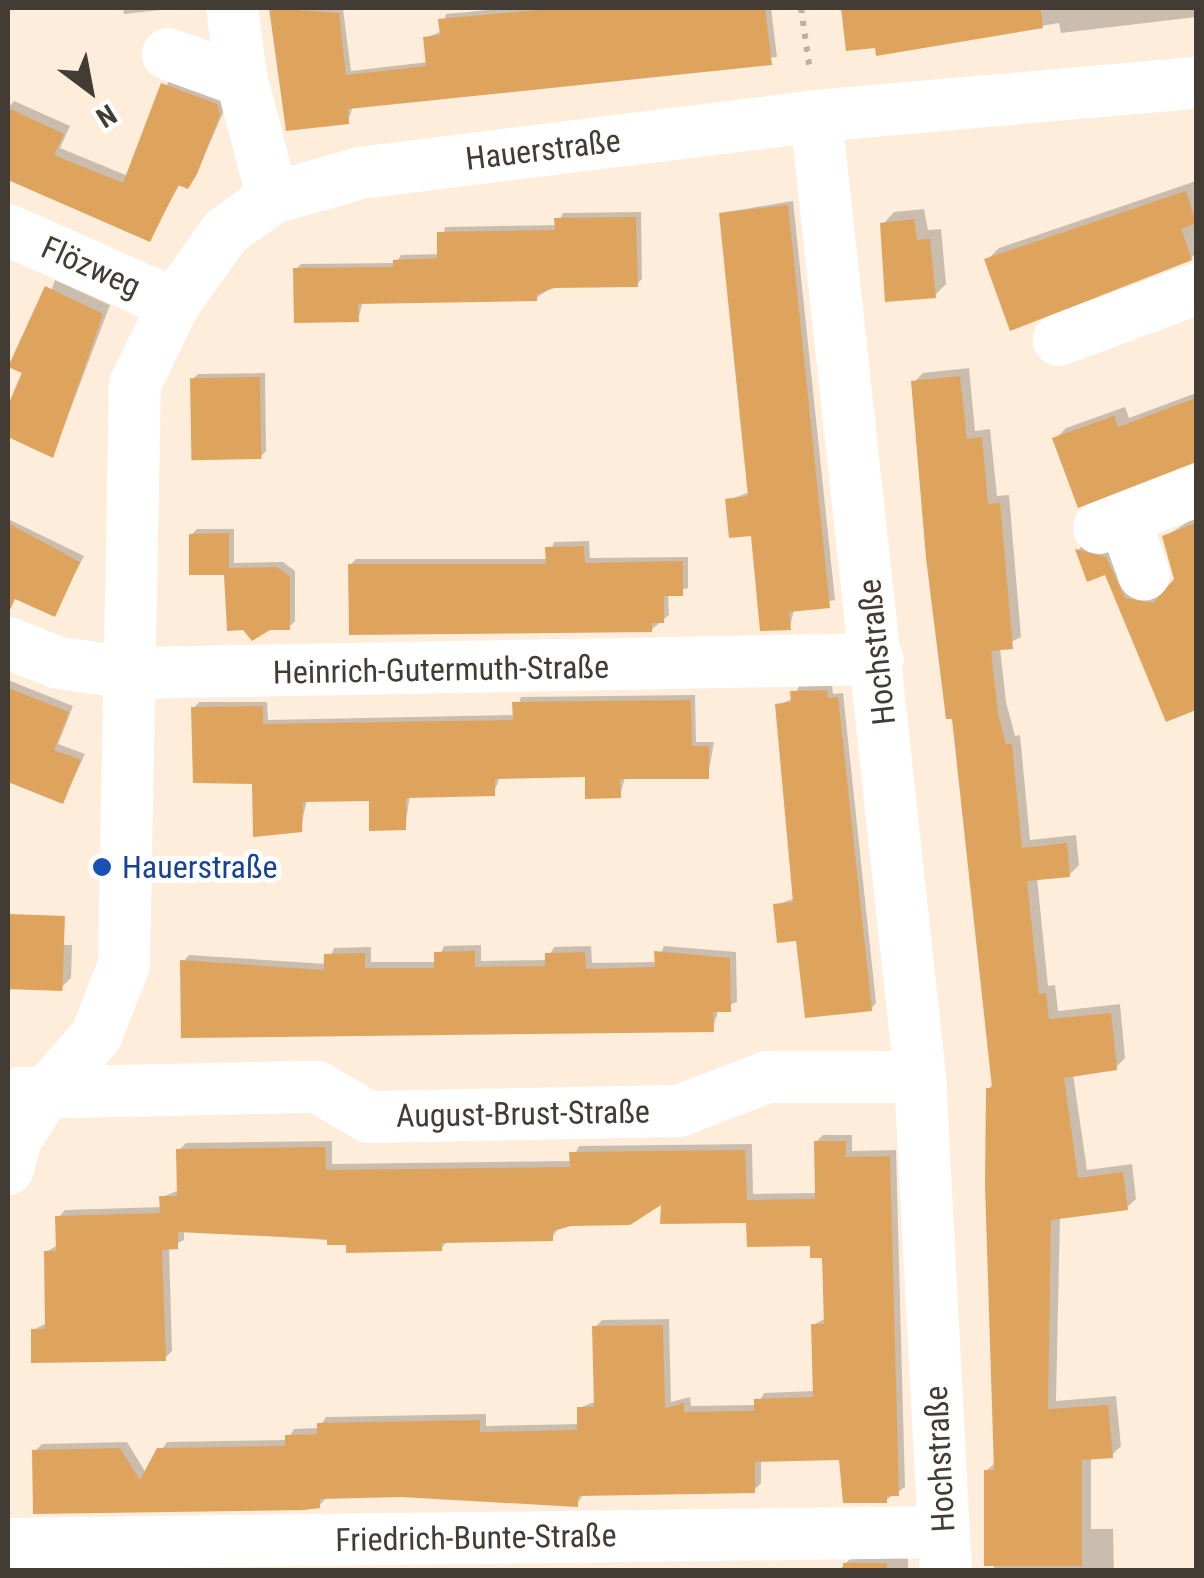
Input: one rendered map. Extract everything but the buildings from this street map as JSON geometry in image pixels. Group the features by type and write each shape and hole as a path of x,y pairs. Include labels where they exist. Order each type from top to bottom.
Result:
{"street":[{"path":"232,8 242,81 274,198"},
{"path":"168,54 242,81"},
{"path":"816,116 1192,96"},
{"name":"Hauerstraße","path":"8,1169 25,1094 96,1036 124,966 135,384 174,304 226,231 274,198 360,172 816,116"},
{"name":"Hochstraße","path":"816,116 878,659 920,1078 945,1551"},
{"name":"Flözweg","path":"8,230 174,304"},
{"path":"1058,340 1196,289"},
{"path":"1144,575 1111,523 1196,491"},
{"name":"Heinrich-Gutermuth-Straße","path":"8,642 60,663 130,674 878,659"},
{"name":"August-Brust-Straße","path":"25,1094 318,1087 369,1117 680,1112 767,1077 920,1078"},
{"name":"Friedrich-Bunte-Straße","path":"8,1544 945,1551"}],"path":[{"path":"801,8 816,116"}],"place":[{"name":"Hauerstraße","path":"102,867"}]}
